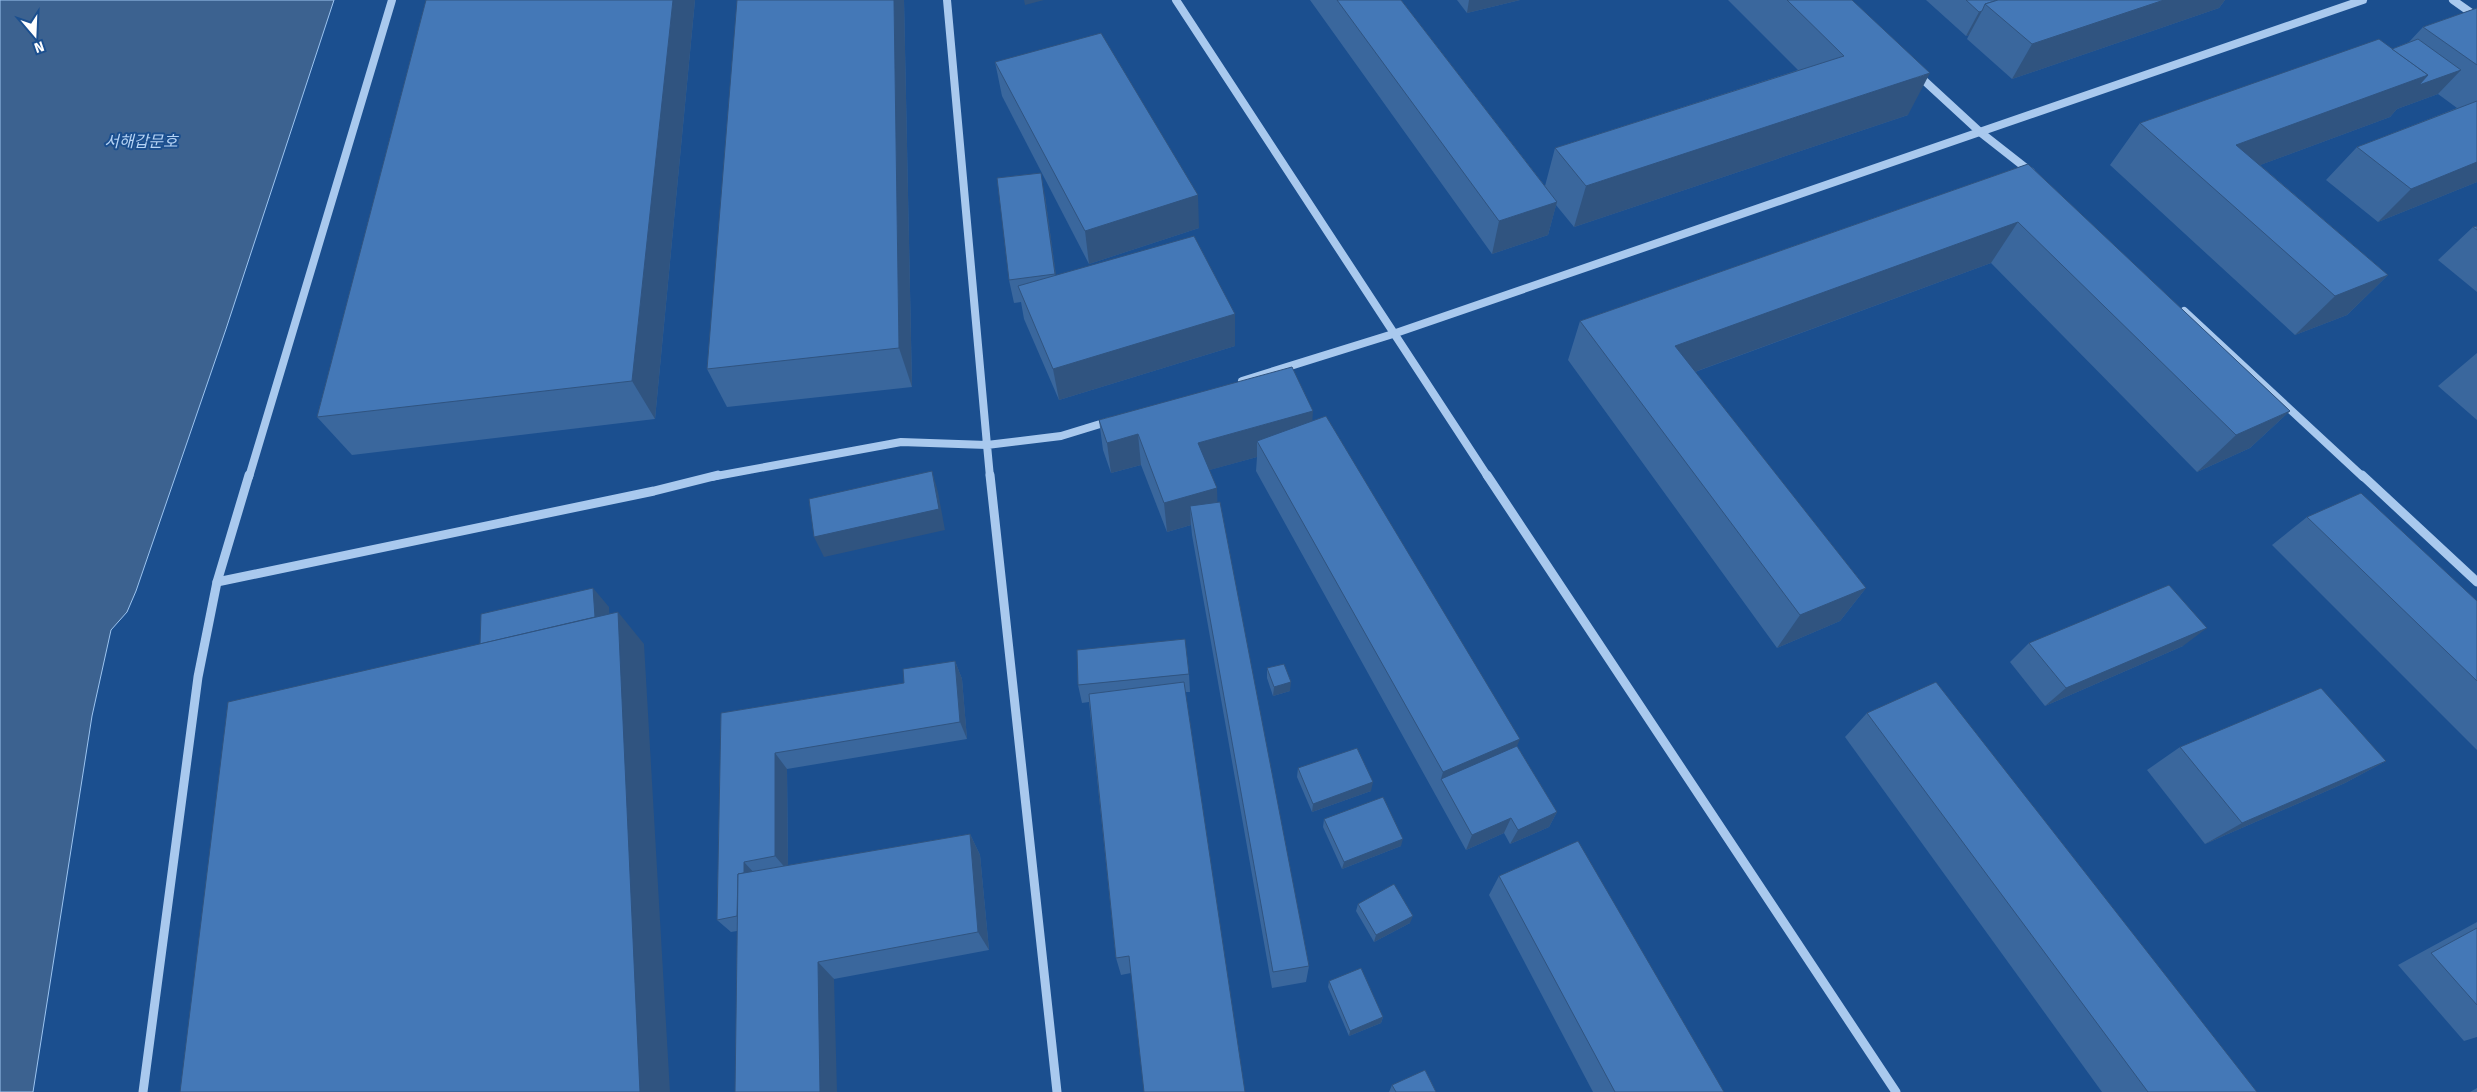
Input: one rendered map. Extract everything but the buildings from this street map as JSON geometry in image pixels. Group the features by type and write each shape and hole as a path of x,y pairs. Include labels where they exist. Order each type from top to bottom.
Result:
{"street":[{"path":"143,1092 198,677 217,582 392,0"},
{"path":"947,0 987,445 1057,1092"},
{"path":"1176,0 1393,334 1896,1092"},
{"path":"1232,384 1393,334 2363,0"},
{"path":"2452,0 2477,17"},
{"path":"1908,66 1980,132 2040,179"},
{"path":"2179,306 2477,582"},
{"path":"217,582 654,491 692,480 901,442 987,445 1061,436 1118,419"}],"water":[{"name":"서해갑문호","path":"0,0 334,0 226,329 136,591 127,612 111,630 92,716 33,1092 0,1092"}]}
